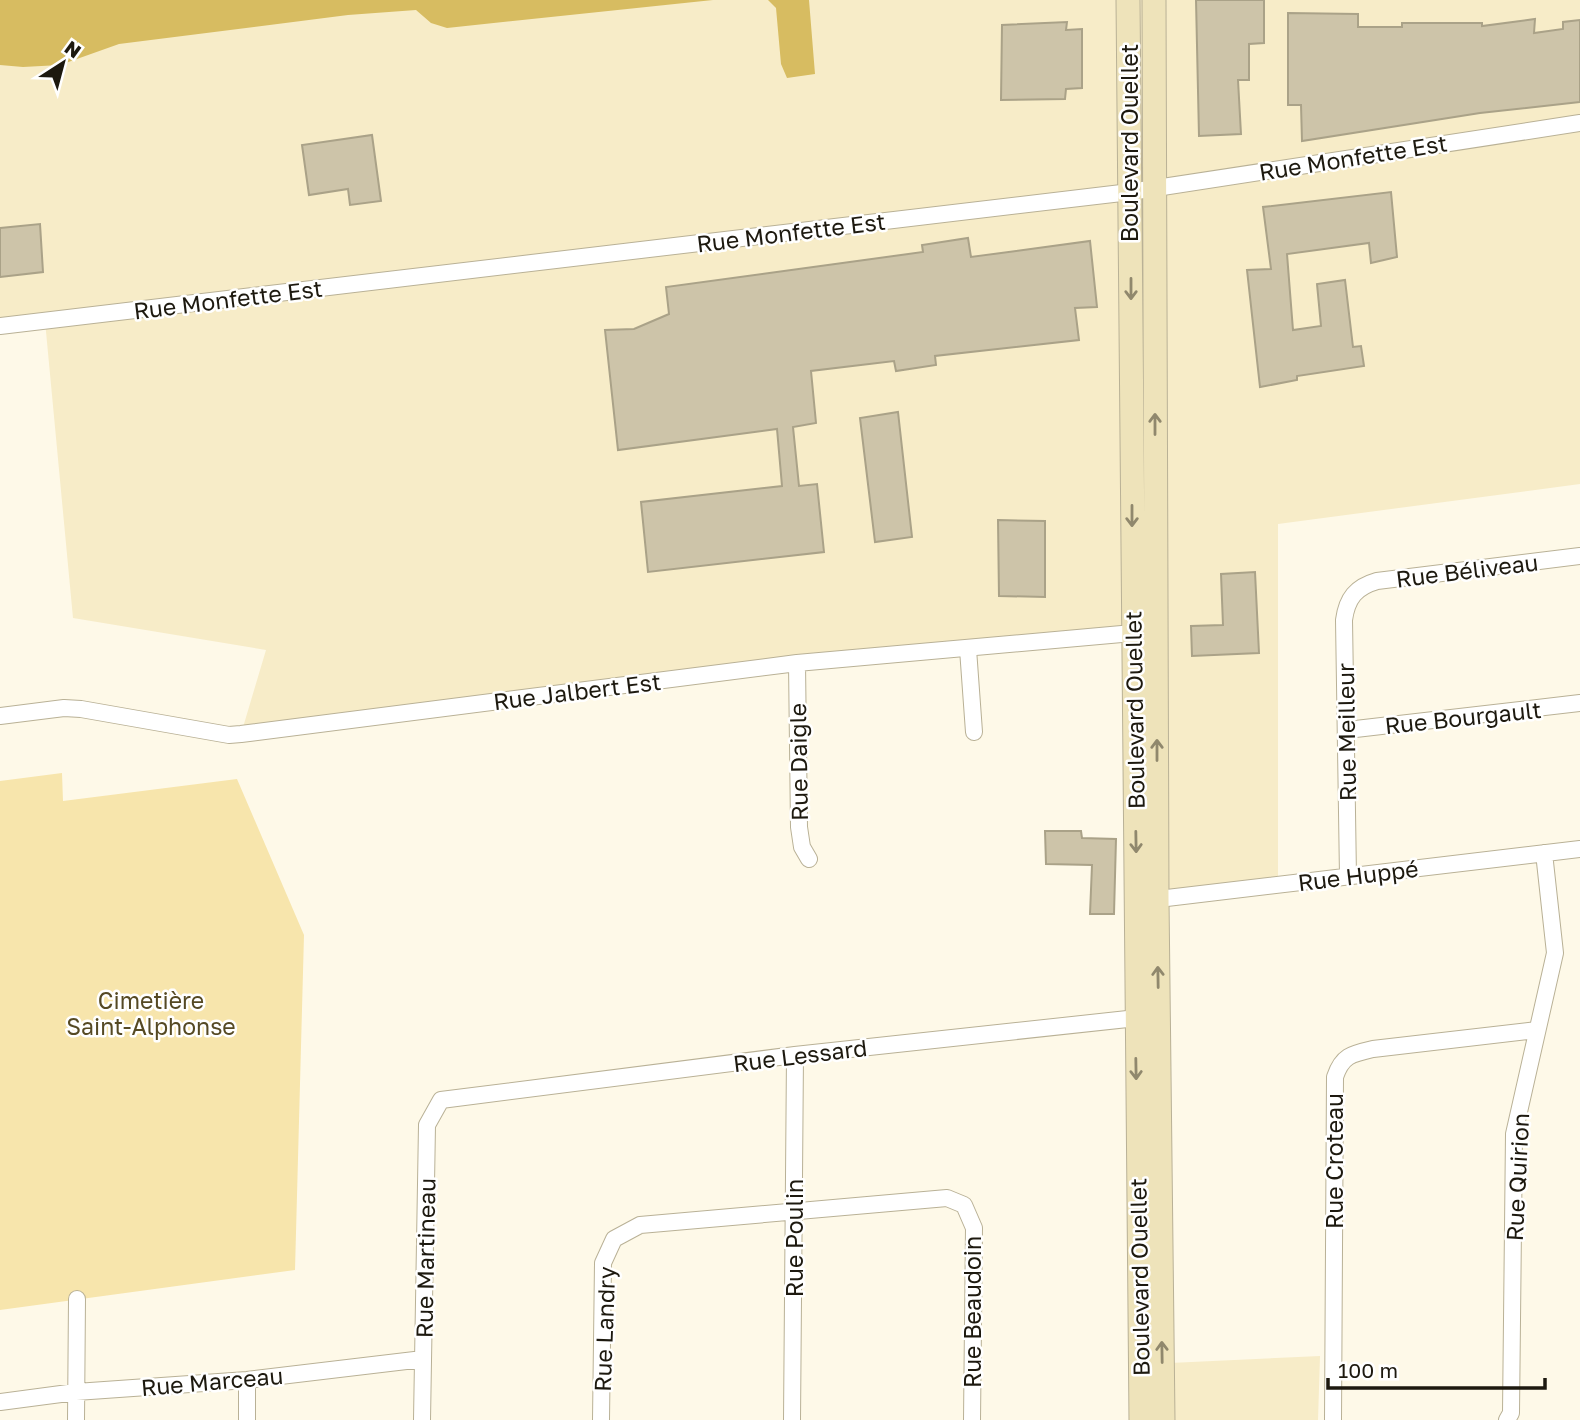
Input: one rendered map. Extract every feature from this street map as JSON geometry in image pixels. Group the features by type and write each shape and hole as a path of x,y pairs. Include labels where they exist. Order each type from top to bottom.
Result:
{"street":[{"name":"Boulevard Ouellet","path":"1128,0 1130,192 1145,632 1147,1017 1141,1420"},
{"name":"Boulevard Ouellet","path":"1145,632 1154,188 1154,0"},
{"name":"Rue Monfette Est","path":"0,326 1130,192 1580,123"},
{"name":"Rue Béliveau","path":"1356,590 1377,581 1580,556"},
{"name":"Rue Meilleur","path":"1348,876 1345,620 1346,608 1356,590"},
{"name":"Rue Jalbert Est","path":"0,716 64,708 81,709 229,735 797,663 1145,632"},
{"path":"968,649 974,732"},
{"name":"Rue Daigle","path":"797,663 799,827 802,847 809,859"},
{"name":"Rue Bourgault","path":"1347,730 1580,704"},
{"name":"Rue Huppé","path":"1147,901 1580,849"},
{"name":"Rue Quirion","path":"1507,1420 1511,1413 1514,1134 1555,953 1544,853"},
{"name":"Boulevard Ouellet","path":"1147,1017 1163,1420"},
{"name":"Rue Lessard","path":"441,1100 795,1055 1147,1017"},
{"name":"Rue Croteau","path":"1333,1420 1335,1077 1339,1064 1347,1057 1373,1049 1537,1030"},
{"name":"Rue Poulin","path":"792,1420 795,1055"},
{"name":"Rue Martineau","path":"422,1420 427,1125 441,1100"},
{"name":"Rue Beaudoin","path":"795,1213 947,1198 964,1205 974,1228 972,1420"},
{"name":"Rue Landry","path":"601,1420 603,1263 614,1239 639,1225 795,1213"},
{"path":"76,1420 77,1299"},
{"name":"Rue Marceau","path":"0,1402 76,1392 247,1380 423,1359"},
{"path":"247,1380 247,1420"}],"shaded area":[{"path":"0,0 1580,0 1580,484 1278,524 1278,885 1157,899 1133,634 797,663 241,734 266,650 73,618 45,321 0,326"},
{"path":"0,0 713,0 447,28 431,23 416,10 348,15 119,44 60,65 23,67 0,65"},
{"path":"768,0 809,0 815,74 787,78 781,64 776,8"},
{"path":"1320,1356 1318,1420 1171,1420 1170,1363"}],"green space":[{"name":"Cimetière Saint-Alphonse","path":"62,773 63,801 237,779 304,935 295,1270 0,1310 0,781"}],"building":[{"path":"1196,0 1264,0 1264,43 1249,44 1249,80 1238,80 1241,134 1199,136"},
{"path":"1288,13 1358,14 1358,27 1402,27 1402,23 1482,23 1482,26 1535,19 1534,33 1563,29 1563,22 1580,20 1580,102 1480,113 1302,141 1301,105 1288,105"},
{"path":"1067,22 1066,30 1082,29 1082,88 1066,89 1065,99 1001,100 1002,25"},
{"path":"372,135 381,201 350,205 348,189 309,195 302,145"},
{"path":"1391,192 1397,257 1371,263 1369,243 1287,254 1293,330 1321,326 1317,284 1345,280 1353,347 1361,346 1364,366 1297,376 1297,380 1260,387 1247,270 1271,269 1263,207"},
{"path":"40,224 43,272 0,277 0,228"},
{"path":"968,238 971,257 1090,241 1097,307 1075,308 1079,340 935,356 936,365 896,371 894,361 811,371 816,423 793,427 799,486 817,484 824,552 648,572 641,502 782,486 777,429 618,450 605,330 634,329 669,314 666,287 923,252 922,245"},
{"path":"898,412 912,537 875,542 860,418"},
{"path":"998,520 1045,521 1045,597 999,596"},
{"path":"1255,572 1259,653 1192,656 1191,626 1223,625 1221,574"},
{"path":"1045,831 1081,831 1082,838 1116,839 1114,914 1090,914 1092,865 1046,864"}]}
